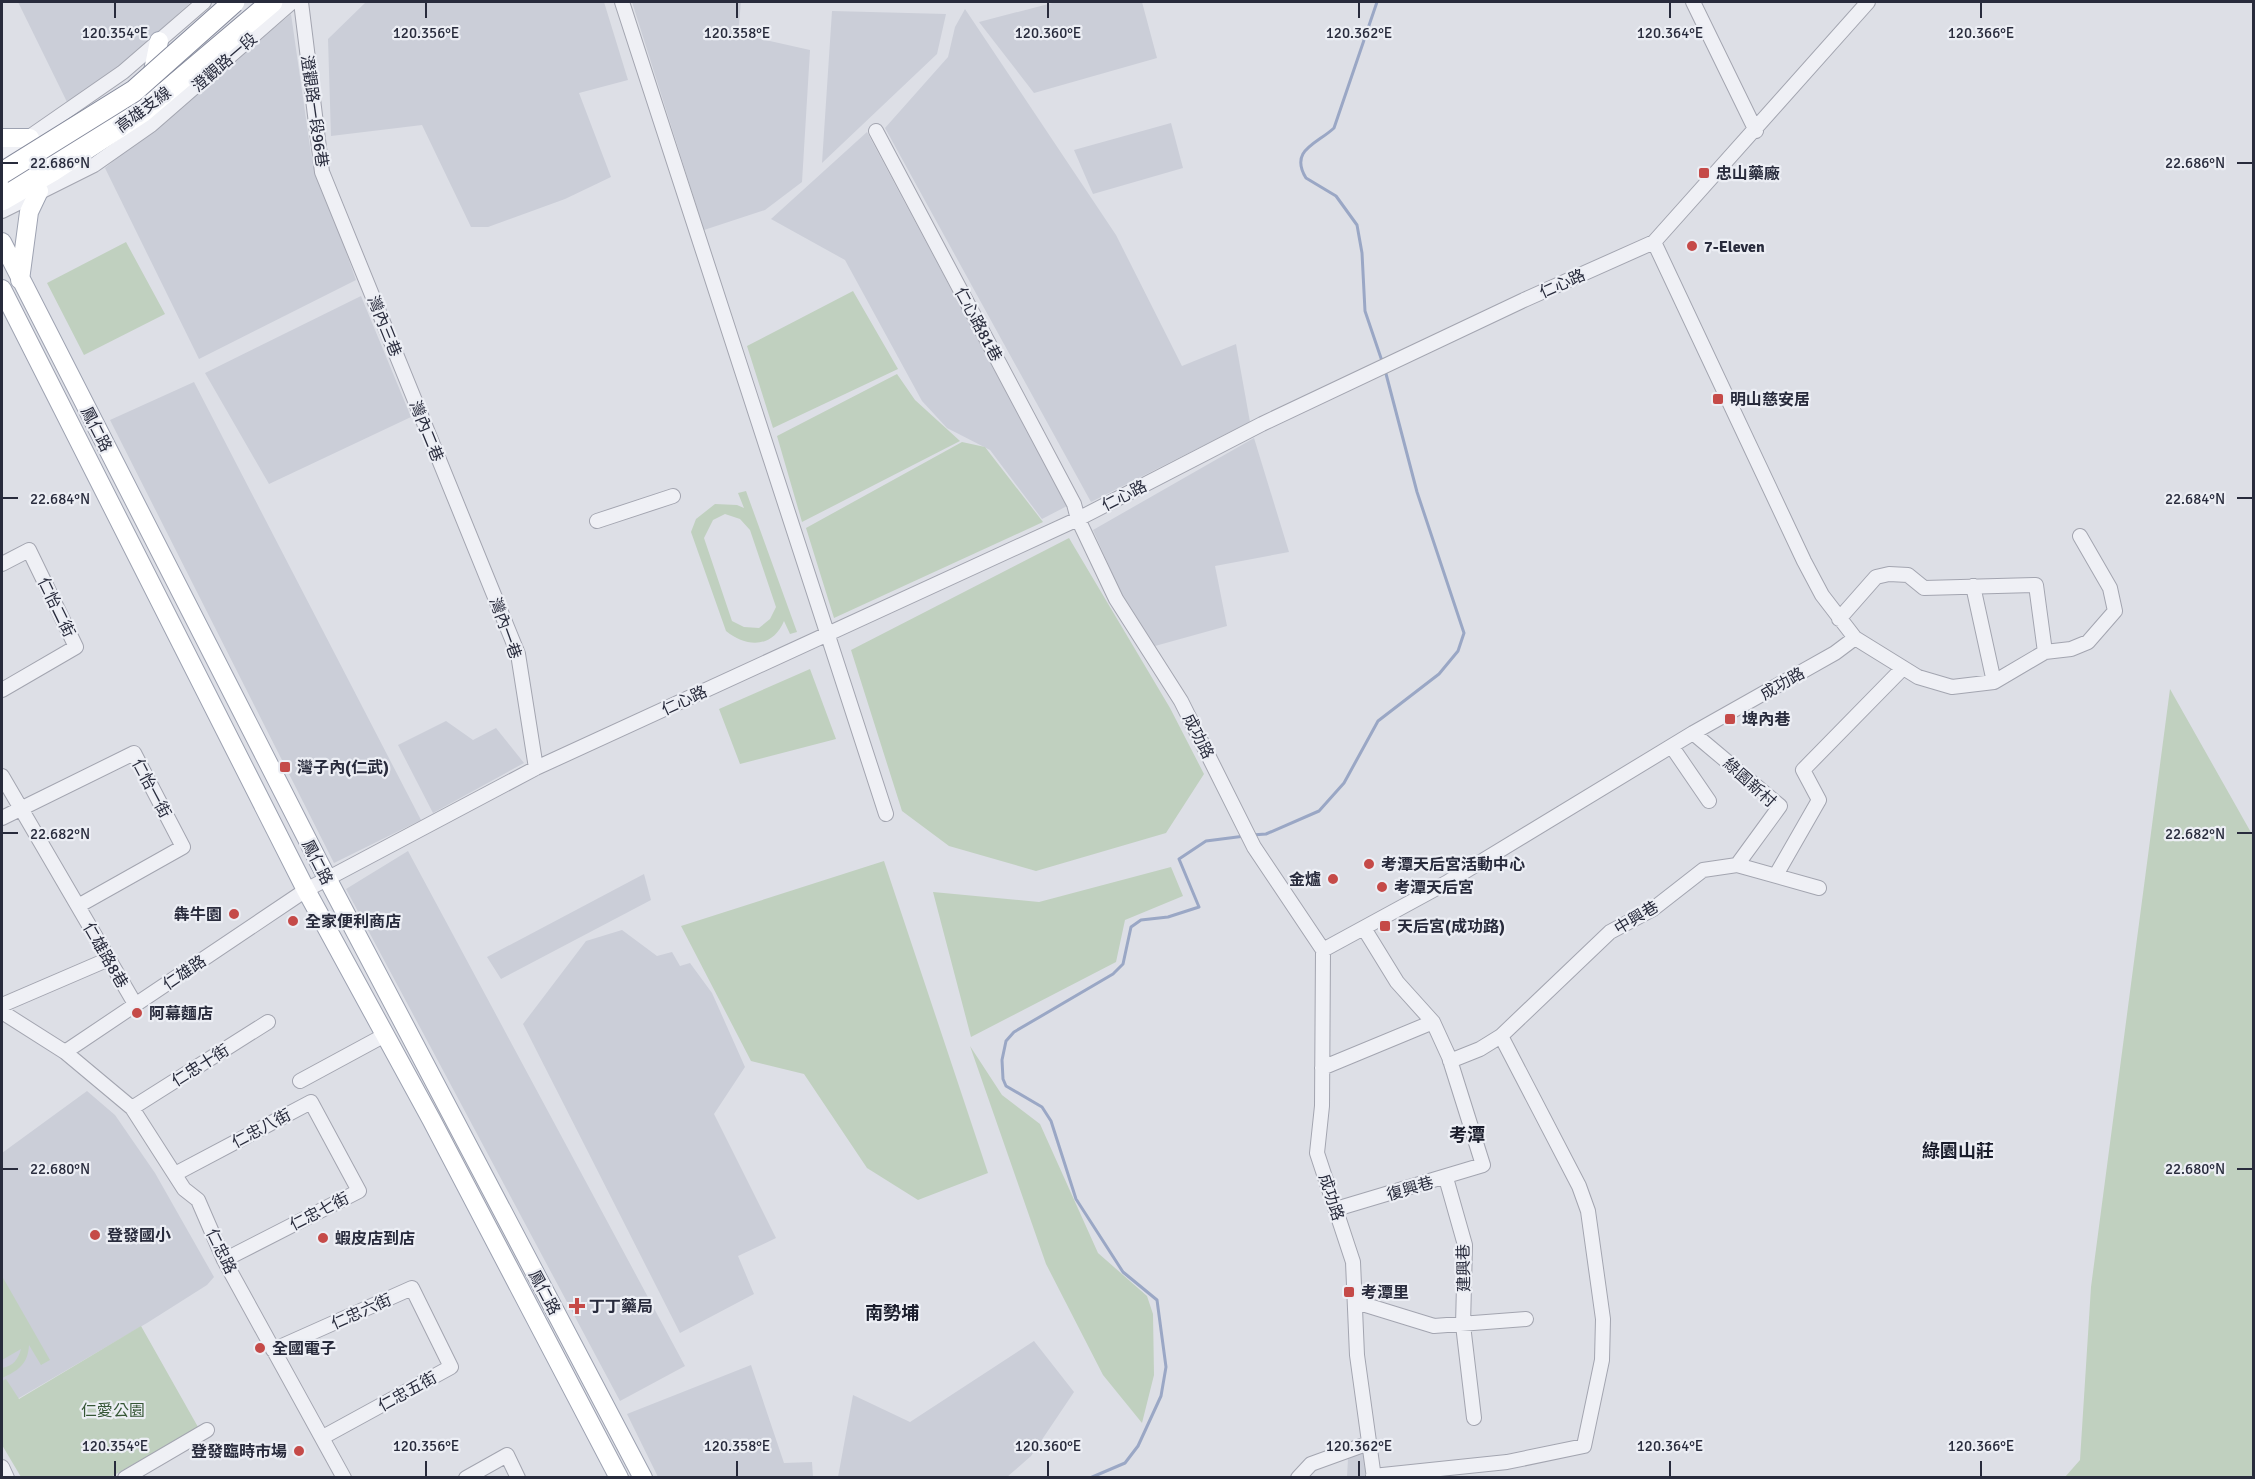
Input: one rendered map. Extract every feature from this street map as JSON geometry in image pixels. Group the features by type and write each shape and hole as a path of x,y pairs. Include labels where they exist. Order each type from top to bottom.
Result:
{"highway":[{"name":"高雄支線","path":"2,173 40,152 134,91 234,2"},
{"name":"高雄支線","path":"2,200 52,171 142,112 273,2"}],"main road":[{"path":"2,186 85,135 149,91 159,41"},
{"path":"2,138 30,138"},
{"path":"21,280 29,212 39,191"},
{"name":"鳳仁路","path":"2,242 327,878 643,1478"},
{"name":"鳳仁路","path":"2,289 306,890 619,1478"}],"street":[{"path":"2,156 123,72 204,2"},
{"name":"澄觀路一段","path":"2,211 94,165 151,125 291,2"},
{"name":"澄觀路一段96巷","path":"301,2 322,172 368,283"},
{"path":"622,2 886,814"},
{"path":"1694,2 1756,131"},
{"name":"仁心路","path":"306,890 536,768 1078,519 1262,424 1524,300 1654,242 1756,131 1868,2"},
{"name":"仁心路81巷","path":"876,131 1074,504 1078,519"},
{"path":"1654,242 1804,561 1839,619 1855,638 1918,677 1952,687 1994,682 2045,652 2071,649 2088,642 2115,611 2110,588 2080,536"},
{"name":"灣內三巷","path":"368,283 402,368"},
{"name":"灣內二巷","path":"402,368 453,494"},
{"name":"灣內一巷","path":"453,494 518,654 536,768"},
{"path":"597,521 673,496"},
{"name":"成功路","path":"1078,519 1116,599 1181,701 1254,847 1323,950 1322,1068 1317,1153 1353,1262 1357,1354 1373,1477"},
{"name":"仁怡二街","path":"2,564 29,550 76,647 2,690"},
{"path":"1839,619 1876,577 1889,574 1908,575 1924,588 2036,585 2045,652"},
{"path":"1973,586 1994,682"},
{"name":"成功路","path":"1323,950 1365,930 1694,733 1835,653 1855,638"},
{"path":"1776,875 1819,800 1803,770 1903,668"},
{"name":"綠園新村","path":"1694,733 1780,806 1737,865"},
{"path":"1672,747 1708,801"},
{"name":"仁怡一街","path":"2,818 134,753 183,848 78,906"},
{"name":"仁雄路8巷","path":"2,776 135,1004"},
{"name":"中興巷","path":"1450,1061 1479,1049 1501,1036 1610,932 1653,909 1703,870 1737,865 1776,875 1797,884 1819,888"},
{"name":"仁雄路","path":"65,1052 306,890"},
{"path":"1365,930 1397,982 1433,1022 1450,1061"},
{"path":"2,1005 109,959"},
{"path":"2,1012 65,1052"},
{"name":"仁忠十街","path":"132,1108 268,1022"},
{"path":"1322,1068 1433,1022"},
{"path":"300,1081 385,1035"},
{"path":"1373,1477 1507,1462 1584,1446 1602,1360 1603,1329 1588,1211 1579,1186 1501,1036"},
{"name":"仁忠路","path":"65,1052 132,1108 184,1190 198,1200 224,1260 344,1478"},
{"name":"復興巷","path":"1336,1209 1446,1178 1483,1165 1450,1061"},
{"name":"仁忠八街","path":"175,1174 311,1101 332,1137"},
{"name":"仁忠七街","path":"224,1260 359,1191 332,1137"},
{"name":"建興巷","path":"1446,1178 1465,1245 1462,1325 1474,1418"},
{"name":"仁忠六街","path":"273,1350 412,1288 430,1325"},
{"path":"1356,1302 1434,1326 1526,1318"},
{"name":"仁忠五街","path":"323,1437 451,1367 430,1325"},
{"path":"125,1478 207,1430"},
{"path":"1298,1478 1311,1464 1369,1443"},
{"path":"466,1478 507,1455 518,1478"},
{"path":"2,1467 8,1478"}],"shaded area":[{"path":"18,2 191,2 110,76 67,102"},
{"path":"366,2 604,2 628,80 579,93 611,177 565,199 488,227 471,227 422,125 331,136 328,39"},
{"path":"632,2 741,2 738,34 810,50 802,182 765,210 704,230"},
{"path":"1056,2 1142,2 1157,58 1034,93 979,22"},
{"path":"965,9 1116,235 1182,366 1236,344 1250,422 1091,502 885,128 948,57 955,27"},
{"path":"832,11 946,14 937,54 822,163"},
{"path":"291,14 311,154 356,280 199,359 105,168"},
{"path":"1171,123 1183,168 1093,194 1074,150"},
{"path":"867,132 1067,506 1042,519 990,450 947,428 922,401 845,260 771,219"},
{"path":"361,296 411,417 269,484 205,373"},
{"path":"194,382 421,820 334,863 110,420"},
{"path":"1254,438 1289,552 1215,566 1227,626 1155,646 1120,591 1093,530"},
{"path":"446,721 473,740 496,728 524,763 433,813 398,745"},
{"path":"408,851 685,1366 620,1401 346,889"},
{"path":"644,874 651,900 501,979 487,957"},
{"path":"622,930 657,956 672,952 680,966 690,963 712,993 745,1067 714,1114 776,1238 738,1256 754,1294 680,1333 523,1024 586,941"},
{"name":"登發國小","path":"87,1091 115,1115 155,1173 214,1277 207,1285 147,1323 2,1408 2,1153"},
{"path":"1034,1341 1074,1392 1031,1456 1007,1477 838,1477 853,1395 910,1422"},
{"path":"751,1365 784,1463 812,1462 813,1477 658,1477 627,1414"},
{"path":"1363,1452 1366,1477 1347,1477 1348,1459"}],"green space":[{"path":"126,242 165,314 84,355 47,283"},
{"path":"853,291 898,369 773,428 747,346"},
{"path":"897,374 915,400 960,441 802,522 777,436"},
{"path":"962,442 985,447 1043,522 834,618 806,528"},
{"path":"746,491 797,632 790,634 784,621 779,630 766,641 742,640 726,631 691,532 696,519 715,504 737,505 744,508 738,493","holes":["725,514 740,519 750,530 776,607 770,619 759,628 744,627 732,621 704,538 713,520"]},
{"path":"1069,538 1170,708 1204,774 1166,833 1036,871 949,846 902,811 851,650"},
{"path":"810,669 836,739 740,764 719,709"},
{"path":"2170,689 2253,836 2253,1477 2065,1477 2080,1460 2091,1287"},
{"path":"884,861 988,1173 918,1200 867,1168 804,1074 751,1061 681,926"},
{"path":"1171,867 1183,896 1125,920 1116,962 971,1037 933,892 1039,902"},
{"path":"970,1046 1002,1095 1040,1124 1098,1253 1147,1296 1153,1314 1154,1375 1142,1423 1103,1375 1046,1264"},
{"path":"2,1276 50,1360 41,1365 29,1345 27,1357 21,1366 2,1378 2,1368 14,1362 21,1349 2,1360"},
{"name":"仁愛公園","path":"141,1326 198,1427 111,1477 21,1477 2,1445 2,1381 6,1379 19,1399"}],"waterway":[{"path":"1377,2 1334,128 1307,148 1301,161 1306,178 1336,196 1357,225 1362,253 1365,311 1383,364"},
{"path":"1252,835 1266,834 1319,811 1344,783 1378,721 1439,674 1458,651 1464,633 1417,492 1385,370"},
{"path":"1090,1478 1125,1463 1138,1446 1161,1396 1166,1367 1157,1300 1123,1272 1076,1199 1051,1121 1042,1107 1006,1086 1003,1079 1002,1060 1006,1041 1014,1032 1113,974 1123,964 1131,927 1141,920 1168,917 1199,907 1179,859 1206,841 1245,836"}],"place":[{"name":"忠山藥廠","path":"1704,173"},
{"name":"7-Eleven","path":"1692,246"},
{"name":"明山慈安居","path":"1718,399"},
{"name":"埤內巷","path":"1730,719"},
{"name":"灣子內(仁武)","path":"285,767"},
{"name":"考潭天后宮活動中心","path":"1369,864"},
{"name":"金爐","path":"1333,879"},
{"name":"考潭天后宮","path":"1382,887"},
{"name":"犇牛園","path":"234,914"},
{"name":"全家便利商店","path":"293,921"},
{"name":"天后宮(成功路)","path":"1385,926"},
{"name":"阿幕麵店","path":"137,1013"},
{"name":"登發國小","path":"95,1235"},
{"name":"蝦皮店到店","path":"323,1238"},
{"name":"考潭里","path":"1349,1292"},
{"name":"丁丁藥局","path":"577,1306"},
{"name":"全國電子","path":"260,1348"},
{"name":"登發臨時市場","path":"299,1451"}],"district":[{"name":"考潭","path":"1467,1135"},
{"name":"綠園山莊","path":"1958,1151"},
{"name":"南勢埔","path":"892,1313"}]}
